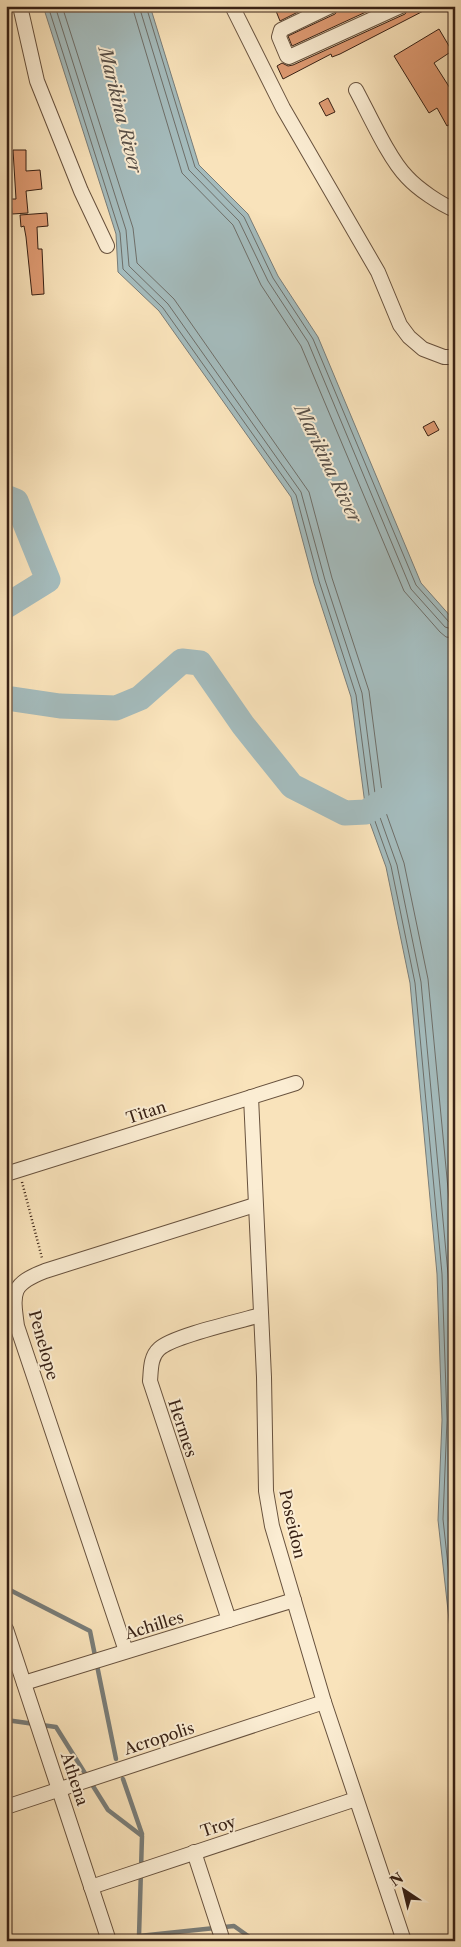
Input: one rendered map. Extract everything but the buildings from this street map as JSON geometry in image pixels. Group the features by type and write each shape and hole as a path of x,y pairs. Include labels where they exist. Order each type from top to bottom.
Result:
{"street":[{"path":"20,6 37,81 81,191 107,246"},
{"path":"232,6 283,108 378,272 400,325 409,337 424,349 444,358 455,357"},
{"path":"331,6 281,30 279,34 284,52 289,57 401,6"},
{"path":"356,90 394,159 407,177 445,206 455,210"},
{"name":"Titan","path":"13,1172 296,1083"},
{"name":"Poseidon","path":"251,1097 261,1315 266,1491 272,1526 324,1702 404,1941"},
{"name":"Penelope","path":"126,1651 17,1326 14,1306 19,1286 26,1279 46,1271 255,1205"},
{"name":"Hermes","path":"229,1620 150,1382 152,1361 159,1349 183,1337 261,1315"},
{"name":"Achilles","path":"24,1682 294,1600"},
{"name":"Athena","path":"6,1629 109,1941"},
{"name":"Acropolis","path":"6,1807 324,1702"},
{"name":"Troy","path":"91,1887 356,1799"},
{"path":"194,1852 223,1941"}],"path":[{"path":"13,1172 46,1271"}],"water":[{"name":"Marikina River","path":"43,6 150,6 199,165 248,214 278,276 318,337 421,583 455,623 455,1674 438,1520 442,1420 437,1274 410,983 386,867 366,812 351,697 314,583 291,497 159,311 118,272 116,234"}],"waterway":[{"path":"6,497 16,501 48,580 6,606"},
{"path":"6,698 60,706 116,708 140,698 182,661 200,663 243,725 292,786 345,813 366,812 394,795"},
{"path":"6,1588 90,1631 116,1759"},
{"path":"6,1720 56,1727 108,1810 142,1836 139,1936 234,1926 255,1941"},
{"path":"123,1779 142,1834"}]}
